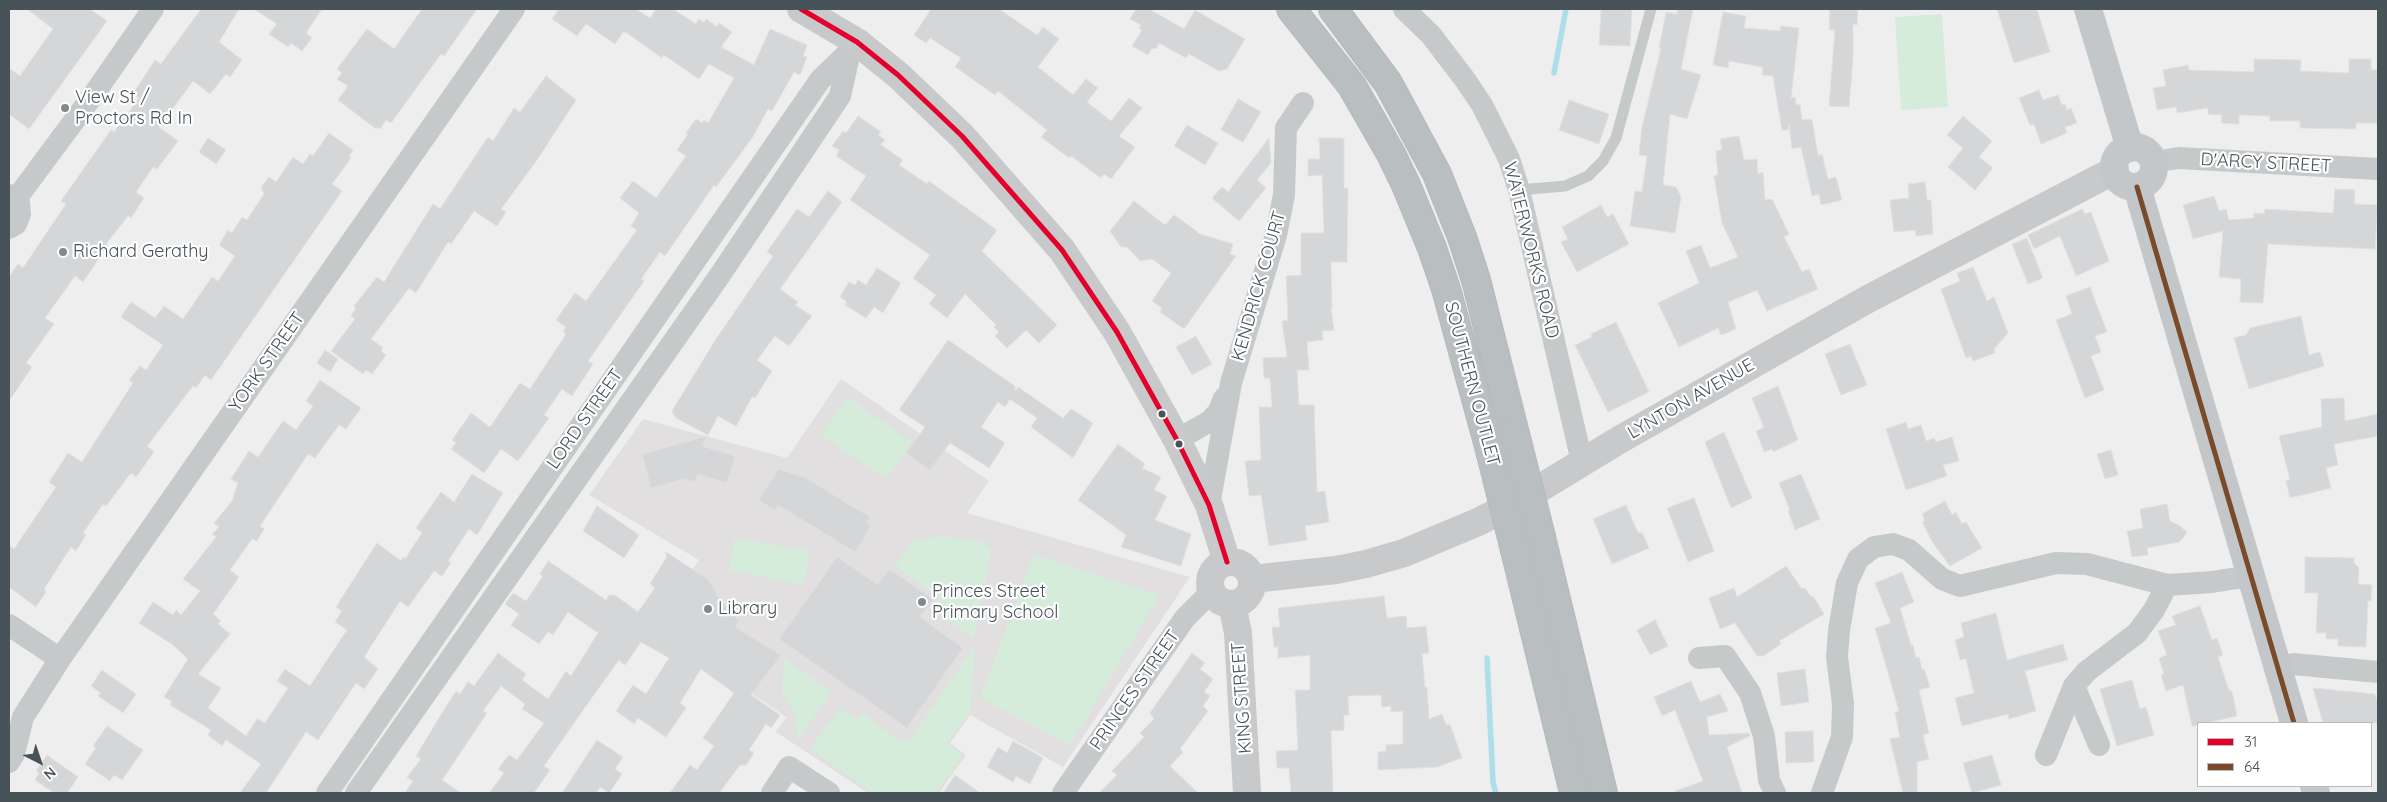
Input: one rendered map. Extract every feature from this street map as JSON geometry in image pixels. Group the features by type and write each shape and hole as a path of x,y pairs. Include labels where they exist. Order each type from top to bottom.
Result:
{"highway":[{"name":"SOUTHERN OUTLET","path":"1291,9 1352,86 1399,169 1429,240 1446,289 1490,450 1574,793"},
{"name":"SOUTHERN OUTLET","path":"1333,9 1388,83 1422,144 1440,182 1462,237 1476,280 1603,793"}],"main road":[{"path":"2088,9 2130,148"},
{"path":"2130,148 2142,149 2147,152 2154,162 2152,175 2144,185 2137,187 2125,185 2117,176 2115,170 2116,159 2130,148"},
{"path":"2137,187 2294,722"}],"street":[{"path":"9,228 16,224 20,214 12,197 94,94 153,9"},
{"name":"YORK STREET","path":"9,762 14,754 16,723 514,9"},
{"path":"801,9 898,76 962,136 1062,250 1117,332 1177,440 1209,505 1227,562"},
{"name":"WATERWORKS ROAD","path":"1404,9 1431,35 1482,105 1509,159 1520,190 1582,462"},
{"name":"LORD STREET","path":"326,793 820,80 853,46"},
{"name":"LORD STREET","path":"356,793 718,278 840,96 853,46"},
{"name":"KENDRICK COURT","path":"1209,505 1231,384 1276,235 1284,195 1286,128 1303,103"},
{"name":"D'ARCY STREET","path":"2154,162 2180,158 2378,169"},
{"name":"LYNTON AVENUE","path":"1252,578 1336,570 1404,553 1478,522 1519,501 1582,462 1868,299 2115,170"},
{"path":"694,262 718,278"},
{"name":"KENDRICK COURT","path":"1177,440 1210,421 1219,411 1231,384"},
{"path":"1822,793 1842,737 1843,704 1838,630 1847,583 1858,559 1874,547 1893,544 1910,550 1942,579 1960,586 2056,563 2087,564 2167,585 2212,582 2250,576"},
{"path":"1227,562 1240,564 1250,572 1252,578 1251,591 1244,600 1222,598 1210,579 1212,573 1221,564 1227,562"},
{"path":"2046,755 2074,686 2086,672 2137,633 2154,610 2167,585"},
{"name":"PRINCES STREET","path":"1063,793 1185,618 1222,598"},
{"name":"KING STREET","path":"1222,598 1238,633 1247,793"},
{"path":"9,624 60,659"},
{"path":"1699,658 1725,656 1750,693 1764,736 1769,780 1775,793"},
{"path":"2277,669 2293,664 2378,672"},
{"path":"2074,686 2099,745"},
{"path":"772,793 789,767 829,793"}],"lane":[{"path":"1520,190 1565,186 1588,176 1603,161 1616,138 1651,9"}],"shaded area":[{"name":"Princes Street Primary School","path":"841,379 989,481 967,513 1190,577 1063,767 970,715 950,743 966,755 939,793 868,793 776,732 786,717 655,628 699,560 589,495 643,419 787,458"}],"green space":[{"path":"1942,14 1948,107 1901,110 1895,17"},
{"path":"847,397 912,442 887,479 821,435"},
{"path":"940,536 982,542 992,550 974,639 932,609 939,598 895,566 913,541"},
{"path":"735,538 810,551 804,585 729,570"},
{"path":"1034,555 1160,595 1070,745 980,698"},
{"path":"975,645 970,712 947,744 963,755 936,793 873,793 810,749 840,708 857,720 862,713 899,740 909,741"},
{"path":"784,658 832,692 798,739 795,715 782,693"}],"building":[{"path":"27,9 90,9 107,21 29,129 9,114 9,68 20,76 53,29"},
{"path":"201,9 239,9 219,42 242,60 230,77 226,74 210,94 193,81 159,127 178,141 157,169 153,167 136,192 144,198 131,218 128,216 106,244 108,245 83,282 75,276 45,318 54,324 26,363 32,367 9,401 9,277 18,264 23,268 66,204 61,201 111,130 114,132 139,98 133,94 155,60 161,64"},
{"path":"254,9 322,9 306,33 312,38 302,51 291,43 288,47 269,34 277,24"},
{"path":"422,9 477,9 444,56 441,54 391,123 386,120 380,129 377,127 376,129 338,100 348,86 337,79 342,73 337,69 367,29 394,49"},
{"path":"559,9 636,9 650,18 656,9 673,9 696,24 699,19 704,23 706,19 717,27 719,23 732,32 721,47 754,65 770,29 807,45 803,56 807,57 800,75 794,72 772,111 768,109 752,138 716,187 714,185 665,256 660,252 641,279 644,281 588,361 593,364 572,396 562,389 544,415 549,418 518,461 501,449 484,473 451,449 456,443 452,440 471,413 490,427 520,383 530,389 566,334 563,332 566,327 556,320 575,293 586,301 637,230 631,226 639,213 620,198 633,181 656,198 686,156 677,150 688,134 686,133 696,119 702,123 704,120 708,123 734,78 709,64 699,79 664,55 662,58 627,33 623,32 615,44 586,24 577,36 552,19"},
{"path":"931,9 999,9 1037,35 1043,27 1059,39 1038,67 1073,95 1086,79 1098,88 1087,102 1111,121 1129,98 1142,108 1119,136 1135,147 1111,179 1104,174 1101,178 1071,156 1069,158 1041,137 1047,130 998,91 995,95 955,67 961,58 930,38 926,43 914,35"},
{"path":"1136,9 1149,9 1184,29 1195,10 1245,39 1227,69 1219,71 1189,54 1186,58 1159,43 1156,49 1152,48 1148,55 1132,46 1142,30 1139,28 1141,25 1130,19"},
{"path":"1601,9 1632,9 1630,46 1599,45"},
{"path":"1678,9 1693,9 1681,69 1701,75 1687,119 1670,114 1663,185 1676,187 1681,197 1675,233 1630,226 1635,191 1642,192 1647,156 1639,155 1642,127 1661,48 1659,48 1666,12 1677,14"},
{"path":"1830,9 1858,9 1857,25 1853,24 1853,58 1849,107 1829,106 1835,30 1829,30"},
{"path":"1997,9 2037,9 2050,52 2014,63"},
{"path":"1723,12 1746,16 1744,28 1780,31 1781,26 1799,28 1791,98 1795,97 1796,105 1800,104 1802,120 1812,119 1818,156 1822,154 1828,179 1836,177 1842,200 1821,205 1819,194 1812,196 1801,147 1792,149 1789,124 1788,130 1782,130 1773,76 1762,75 1763,67 1729,61 1728,68 1713,65"},
{"path":"2254,59 2301,60 2300,71 2349,73 2349,59 2371,59 2371,70 2378,70 2378,123 2356,123 2356,129 2300,128 2300,121 2270,121 2270,116 2239,115 2239,124 2221,123 2222,115 2208,114 2208,108 2177,113 2176,107 2157,110 2153,88 2166,86 2163,70 2188,65 2189,70 2254,72"},
{"path":"546,76 576,100 537,160 501,209 506,212 497,226 474,211 451,244 448,242 416,293 409,288 371,339 383,348 381,351 386,355 372,374 366,370 363,374 331,351 355,319 351,316 356,308 354,306 377,277 384,282 433,204 440,209 488,137 493,141 514,108 520,112"},
{"path":"2039,90 2043,100 2058,95 2062,105 2065,104 2067,110 2071,108 2077,123 2065,127 2067,133 2041,144 2034,124 2030,125 2019,98"},
{"path":"1238,99 1261,112 1243,142 1221,130"},
{"path":"1569,100 1609,114 1599,144 1559,130"},
{"path":"858,116 881,132 878,135 885,140 881,145 903,160 899,165 927,184 929,181 997,230 982,251 1057,325 1039,343 1026,330 1007,348 995,336 999,332 994,327 996,325 965,294 947,318 929,304 936,295 913,278 930,255 850,200 866,176 836,156 839,150 832,146 843,131 846,133"},
{"path":"1963,116 1992,141 1979,157 1993,168 1975,190 1948,167 1963,148 1947,135"},
{"path":"1187,125 1218,143 1205,165 1174,146"},
{"path":"329,133 353,150 349,156 351,158 332,184 342,191 211,380 205,375 196,388 193,386 147,446 154,452 136,477 131,473 106,506 103,504 83,533 86,535 76,551 71,547 44,589 46,592 36,607 9,587 9,545 14,549 56,487 49,482 68,453 82,462 133,383 129,380 140,366 146,370 163,345 121,317 131,302 155,318 164,306 183,319 212,277 218,281 235,256 219,245 228,230 232,233 242,217 247,220 264,194 261,187 269,177 276,182 293,157 303,164 310,154 313,156"},
{"path":"1739,136 1744,160 1757,159 1758,174 1763,172 1765,200 1772,199 1789,234 1784,237 1802,272 1809,269 1818,289 1767,311 1757,290 1728,302 1736,329 1721,335 1718,328 1679,347 1658,303 1699,283 1686,251 1701,245 1710,268 1738,257 1722,223 1714,176 1718,175 1716,151 1722,150 1720,139"},
{"path":"208,138 226,150 216,164 199,152"},
{"path":"1269,138 1271,163 1257,180 1266,188 1239,221 1212,198 1222,187 1228,192"},
{"path":"1319,138 1344,138 1344,188 1348,188 1347,262 1331,262 1331,308 1334,330 1322,331 1323,340 1307,342 1309,370 1297,370 1299,405 1314,405 1317,492 1325,491 1329,522 1305,526 1307,540 1269,546 1261,495 1249,496 1245,461 1261,460 1259,407 1272,407 1270,378 1264,378 1263,358 1287,357 1282,321 1288,320 1286,276 1301,275 1301,233 1324,233 1322,175 1308,176 1308,159 1320,159"},
{"path":"1925,182 1927,200 1931,200 1933,234 1916,236 1915,230 1894,232 1890,200 1909,198 1908,184"},
{"path":"2335,189 2355,190 2354,204 2378,205 2375,249 2268,244 2263,303 2240,302 2241,279 2219,277 2223,231 2193,239 2183,205 2214,196 2219,211 2226,209 2229,220 2254,218 2254,213 2264,214 2265,209 2333,213"},
{"path":"828,191 842,202 780,289 798,302 795,305 812,316 789,346 775,336 757,360 772,371 755,398 752,397 736,426 718,416 708,435 676,418 672,411 716,339 773,256 767,252 797,209 809,217"},
{"path":"1134,201 1165,225 1174,215 1197,233 1233,244 1230,254 1236,256 1184,329 1160,312 1162,308 1152,301 1171,273 1152,259 1140,261 1127,247 1121,247 1110,231"},
{"path":"1601,205 1607,217 1613,214 1629,244 1577,272 1561,242 1568,239 1562,227"},
{"path":"2082,209 2085,214 2091,212 2109,261 2076,276 2060,236 2034,249 2028,235"},
{"path":"2027,238 2043,278 2028,284 2012,244"},
{"path":"1973,267 1987,301 1994,297 2008,333 1994,349 1995,353 1973,361 1971,356 1966,358 1941,289 1960,281 1957,273"},
{"path":"877,268 901,283 883,313 874,307 866,318 845,305 847,302 840,297 849,282 855,285 858,280 866,285"},
{"path":"2090,287 2107,332 2095,336 2101,352 2091,356 2104,390 2085,398 2056,320 2072,314 2066,296"},
{"path":"2301,316 2309,355 2320,352 2324,366 2249,389 2234,338 2246,335 2250,328"},
{"path":"1616,322 1649,392 1608,412 1575,345 1592,337 1591,334"},
{"path":"1196,336 1212,364 1192,375 1176,347"},
{"path":"948,340 1015,386 1015,391 1018,387 1063,418 1071,409 1093,423 1073,458 1031,427 1037,418 1010,399 1005,407 998,402 981,427 1005,443 989,468 950,443 930,470 906,453 925,427 899,410"},
{"path":"1850,344 1867,385 1841,395 1825,354"},
{"path":"325,350 338,359 330,372 317,363"},
{"path":"320,380 361,408 346,429 339,425 315,458 308,454 260,526 264,529 257,541 252,539 230,570 239,577 213,614 221,621 218,624 230,634 198,674 221,688 208,708 246,736 257,719 265,723 288,688 277,681 285,669 310,686 347,630 335,622 342,611 336,607 377,543 401,561 403,557 405,559 422,533 416,528 441,492 454,502 472,474 503,493 477,535 469,529 448,561 451,563 442,576 434,571 408,607 400,601 364,657 378,669 364,689 356,683 318,740 306,732 266,793 240,793 261,764 226,740 222,746 208,735 211,730 170,705 172,701 164,697 188,659 173,645 139,623 153,602 173,615 176,610 181,615 200,591 183,579 216,537 212,534 219,527 214,523 232,501 238,483 231,479 249,451 258,457 283,421 296,430 313,406 306,401"},
{"path":"1778,386 1798,440 1773,452 1772,449 1764,452 1756,431 1764,428 1752,398"},
{"path":"2344,398 2345,421 2378,414 2378,436 2334,444 2338,465 2326,468 2331,488 2290,498 2286,481 2290,480 2279,436 2322,427 2321,399"},
{"path":"1906,422 1908,429 1921,425 1926,441 1934,438 1936,442 1952,437 1959,461 1943,465 1947,476 1906,490 1886,429"},
{"path":"1724,432 1752,498 1731,508 1705,442"},
{"path":"707,436 702,446 735,456 727,483 698,474 695,482 685,479 651,488 642,454"},
{"path":"1118,444 1145,464 1142,468 1161,477 1154,490 1167,496 1155,520 1191,534 1181,566 1121,547 1126,535 1078,500"},
{"path":"2111,450 2118,475 2105,479 2097,454"},
{"path":"778,469 804,477 870,517 867,523 871,526 855,552 778,505 775,510 759,500"},
{"path":"1801,474 1820,519 1795,530 1788,511 1790,510 1779,483"},
{"path":"1694,498 1714,551 1688,562 1667,508"},
{"path":"1945,501 1952,515 1956,512 1962,524 1966,522 1982,548 1950,566 1933,543 1922,522 1925,521 1922,514"},
{"path":"2167,504 2170,521 2187,532 2179,542 2147,548 2148,555 2132,557 2127,531 2143,528 2140,509"},
{"path":"1626,505 1638,533 1642,532 1649,548 1612,564 1593,519"},
{"path":"597,506 639,535 624,558 583,531"},
{"path":"666,552 706,578 714,587 717,596 739,621 735,627 781,655 751,695 780,715 771,728 766,724 749,750 754,753 746,765 740,765 719,793 670,793 690,765 697,770 714,746 703,738 734,693 701,669 680,703 686,708 666,737 638,718 634,724 616,711 633,685 646,694 669,658 641,642 625,665 619,660 593,696 544,766 550,770 534,793 489,793 504,773 498,769 509,755 517,760 544,723 522,709 525,704 501,686 483,711 487,713 442,780 461,793 405,793 413,781 407,777 421,759 416,756 456,691 460,694 468,682 474,686 498,653 526,674 522,680 548,699 566,671 571,676 598,633 568,612 553,635 548,632 539,644 511,625 519,614 505,604 513,593 526,601 543,576 540,574 548,561 606,600 609,595 615,595 638,612 655,588 650,584 666,558"},
{"name":"Princes Street Primary School","path":"837,557 878,585 889,569 933,599 920,617 963,648 907,728 779,639"},
{"path":"2305,557 2354,558 2354,563 2359,568 2358,584 2372,585 2371,601 2368,601 2366,647 2338,646 2338,639 2326,639 2326,633 2316,633 2318,593 2305,593"},
{"path":"1786,566 1802,589 1805,588 1811,597 1813,596 1824,614 1779,641 1781,644 1763,656 1757,656 1735,623 1720,629 1709,598 1734,588 1737,597"},
{"path":"1902,572 1914,602 1900,608 1911,645 1913,645 1916,658 1919,657 1922,670 1924,669 1930,687 1919,690 1929,733 1923,735 1929,759 1917,762 1917,793 1903,793 1890,739 1900,737 1895,712 1899,711 1875,628 1891,623 1875,583"},
{"path":"1384,596 1387,618 1406,616 1407,628 1426,626 1429,653 1422,654 1429,719 1442,714 1446,725 1450,724 1462,758 1437,767 1378,770 1378,752 1386,751 1386,745 1403,744 1403,711 1391,712 1391,706 1382,707 1381,695 1348,696 1349,715 1344,715 1344,730 1331,731 1333,793 1291,793 1289,768 1277,768 1276,751 1298,750 1295,690 1310,690 1310,655 1278,658 1278,647 1274,647 1272,627 1280,627 1278,608"},
{"path":"2200,606 2212,640 2217,638 2223,655 2218,657 2229,691 2232,691 2237,716 2210,722 2197,722 2197,725 2192,726 2183,685 2166,691 2161,675 2164,674 2159,658 2167,655 2158,631 2176,625 2172,616"},
{"path":"1996,613 2007,660 2063,644 2068,660 2025,671 2036,711 2009,719 2008,714 1962,726 1955,698 1974,693 1966,659 1960,660 1955,640 1964,637 1961,623"},
{"path":"1655,620 1668,646 1650,655 1637,630"},
{"path":"1192,653 1205,663 1200,669 1213,679 1204,692 1210,696 1203,706 1208,711 1180,749 1183,752 1170,766 1198,793 1099,793 1117,775 1112,771 1144,737 1140,733 1154,719 1150,713"},
{"path":"1805,669 1809,702 1781,706 1777,673"},
{"path":"102,670 136,694 123,713 98,696 101,693 91,686"},
{"path":"2132,680 2140,709 2146,707 2154,735 2117,746 2100,689"},
{"path":"1691,681 1700,702 1720,694 1728,711 1707,717 1709,735 1749,733 1750,736 1727,747 1742,793 1676,793 1675,791 1703,781 1675,710 1662,716 1654,697"},
{"path":"2313,688 2375,694 2378,704 2378,723 2323,722"},
{"path":"107,726 143,750 122,780 114,775 110,781 85,764 96,748 93,746"},
{"path":"1813,731 1814,762 1786,763 1785,732"},
{"path":"597,740 623,757 615,769 622,774 609,793 600,787 596,793 562,793"},
{"path":"1013,741 1043,758 1030,784 1016,776 1013,782 987,767 998,747 1007,753"},
{"path":"47,755 78,777 67,793 54,793 35,780 39,773 36,771"},
{"path":"1992,755 2001,785 1972,793 1963,763"},
{"path":"955,775 980,793 943,793"}],"waterway":[{"path":"1554,73 1566,9"},
{"path":"1487,658 1493,783 1496,793"}],"transit line":[{"name":"31","path":"801,9 857,42 898,75 962,136 1062,250 1117,332 1177,440 1209,505 1227,562"},
{"name":"64","path":"2137,187 2294,722"}],"place":[{"name":"View St / Proctors Rd In","path":"65,108"},
{"name":"Richard Gerathy","path":"63,252"},
{"name":"Princes Street Primary School","path":"922,602"},
{"name":"Library","path":"708,609"}]}
